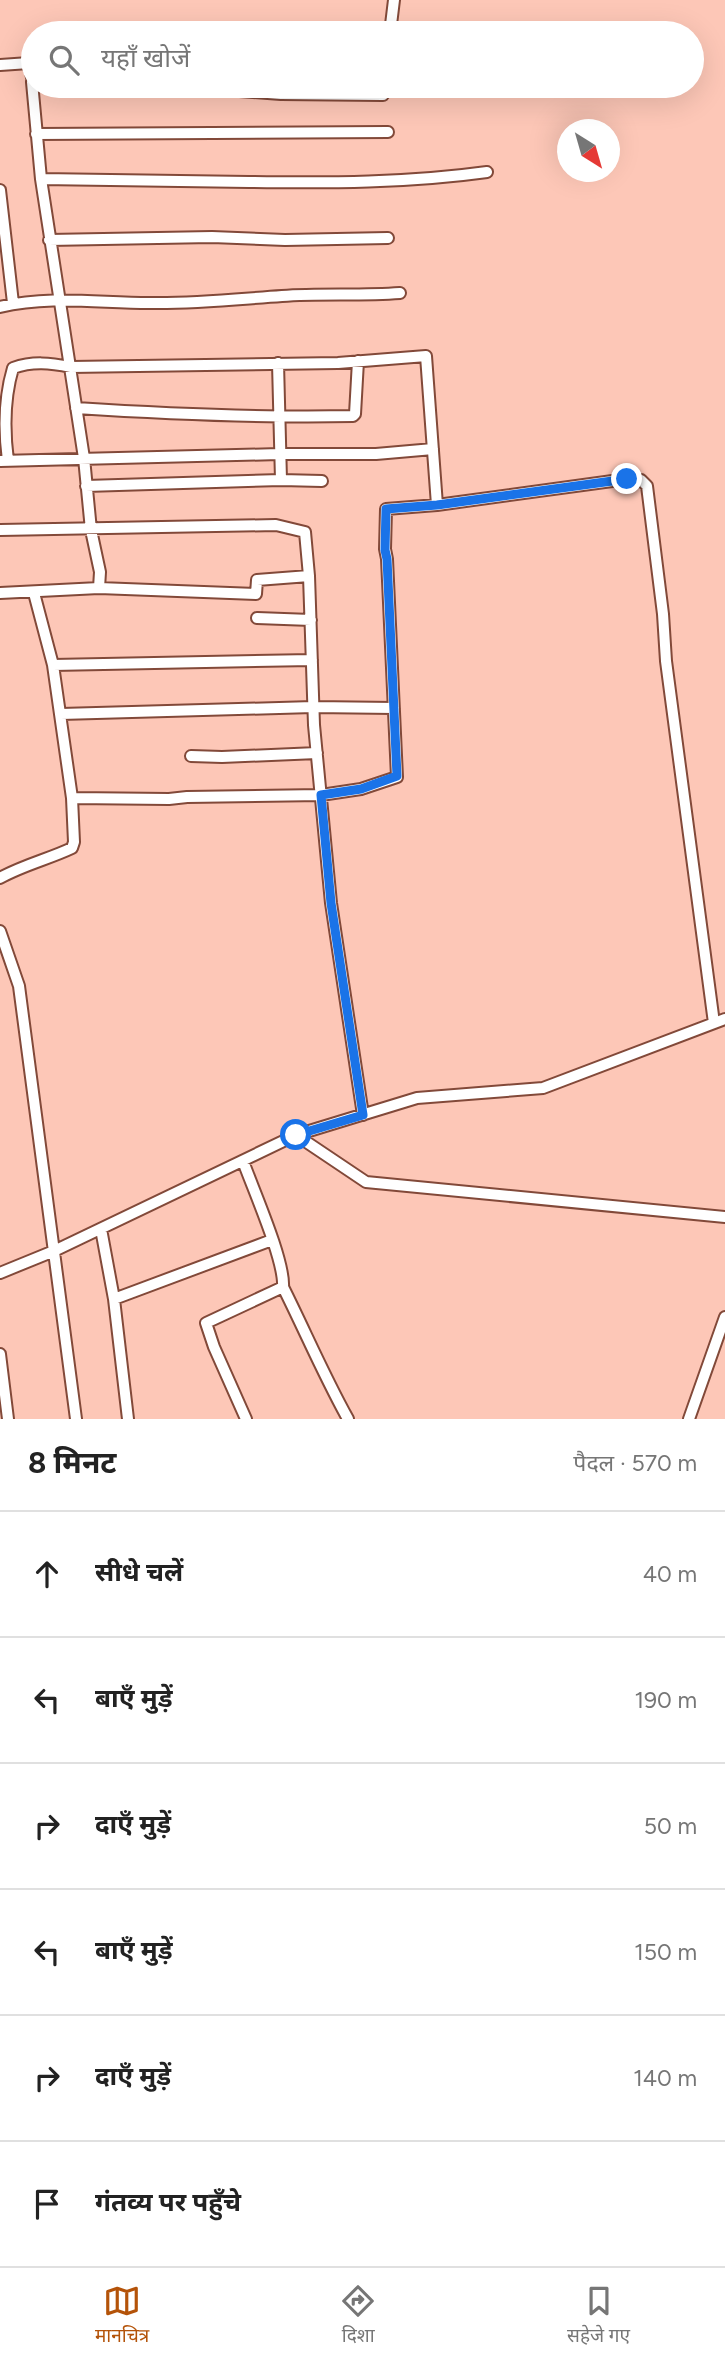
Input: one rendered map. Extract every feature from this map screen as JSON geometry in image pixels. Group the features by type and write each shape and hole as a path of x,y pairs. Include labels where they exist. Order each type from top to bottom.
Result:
{"street":[{"path":"391,21 394,0"},
{"path":"0,65 21,64"},
{"path":"34,98 49,240 71,367 91,530 100,572 99,588"},
{"path":"36,134 387,132"},
{"path":"41,179 355,183 442,178 487,172"},
{"path":"0,190 13,303"},
{"path":"49,240 388,238"},
{"path":"0,307 13,303 61,299 195,303 285,296 400,293"},
{"path":"433,449 376,454 4,461 2,430 13,368 27,363 71,367 358,361 426,356 433,449 437,505"},
{"path":"76,408 279,418 354,415 358,361"},
{"path":"278,363 281,480"},
{"path":"0,1273 54,1251 296,1135 417,1098 543,1088 720,1021 666,660 647,486 641,480 627,479 437,505 386,509 385,550 397,776 361,789 321,795 169,799 72,797"},
{"path":"86,486 322,481"},
{"path":"0,530 276,525 305,532 313,707 331,903 363,1115"},
{"path":"0,593 99,588 256,594 257,580 309,576"},
{"path":"0,878 72,848 74,834 72,797 53,665 34,593"},
{"path":"257,618 311,620"},
{"path":"53,665 312,660"},
{"path":"61,714 313,707 365,707 373,710 394,708"},
{"path":"191,756 317,753"},
{"path":"0,931 19,986 76,1419"},
{"path":"296,1135 366,1182 725,1217"},
{"path":"243,1161 272,1240 284,1287 318,1364 348,1419"},
{"path":"101,1229 114,1299 128,1419"},
{"path":"114,1299 272,1240"},
{"path":"246,1419 206,1323 284,1287"},
{"path":"689,1419 725,1317"},
{"path":"0,1354 8,1419"}],"route":[{"path":"296,1135 363,1115 331,903 321,795 361,789 397,776 385,550 386,509 437,505 627,479"}]}
